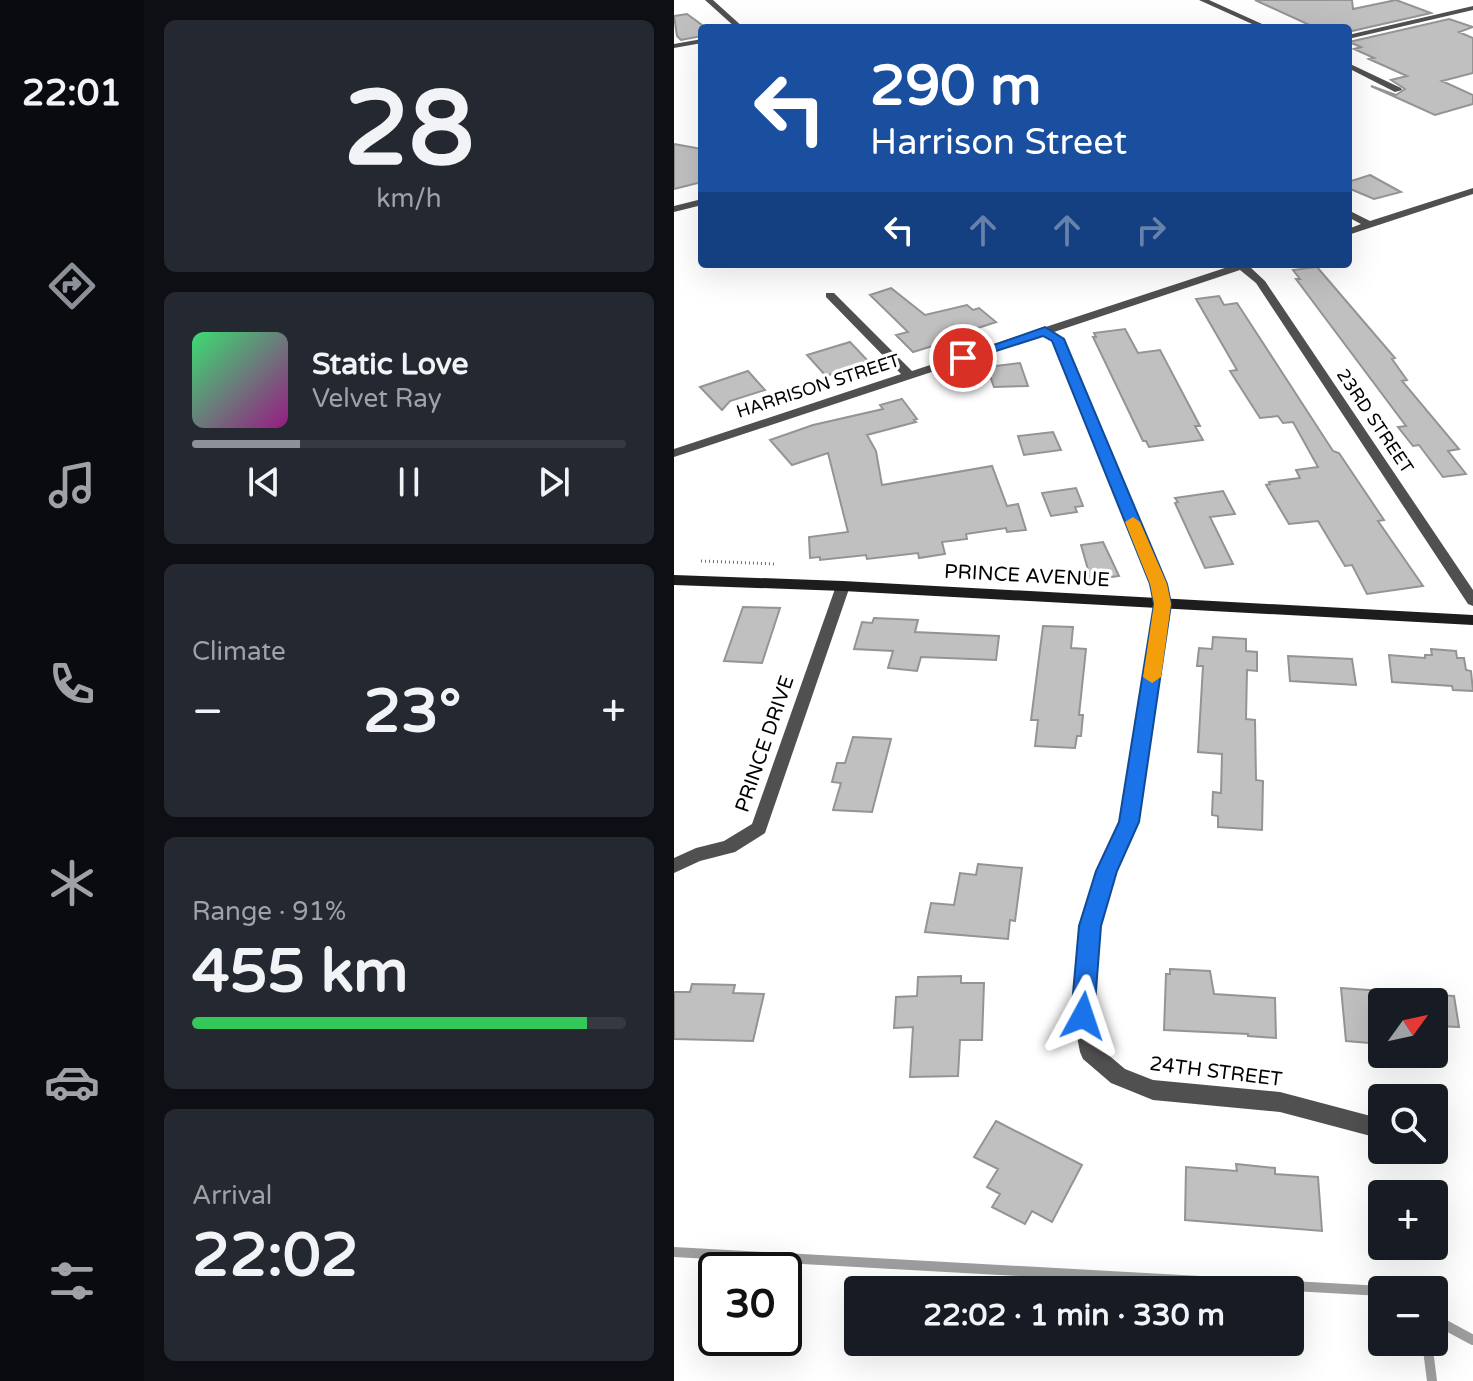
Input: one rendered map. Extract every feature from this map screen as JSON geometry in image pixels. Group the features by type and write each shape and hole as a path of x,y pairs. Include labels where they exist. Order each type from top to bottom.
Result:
{"street":[{"path":"709,0 736,24"},
{"path":"1203,0 1258,24"},
{"path":"1352,36 1473,8"},
{"path":"674,46 698,42"},
{"path":"1352,67 1398,90"},
{"path":"1352,231 1473,191"},
{"path":"674,209 698,203"},
{"path":"1352,215 1369,225"},
{"name":"HARRISON STREET","path":"674,453 1236,268"},
{"name":"23RD STREET","path":"1248,268 1260,281 1473,601"},
{"path":"830,295 909,375"},
{"name":"24TH STREET","path":"1045,331 1058,339 1158,584 1162,604 1129,822 1107,871 1090,926 1083,1016 1090,1052 1118,1076 1153,1090 1280,1102 1368,1125"},
{"name":"PRINCE AVENUE","path":"674,580 843,586 1473,620"},
{"name":"PRINCE DRIVE","path":"674,866 696,855 729,847 759,828 843,586"}],"building":[{"path":"1255,0 1352,0 1353,9 1396,0 1431,13 1352,31 1352,24 1307,24"},
{"path":"687,14 701,24 698,24 698,37 681,40 677,36 674,16"},
{"path":"1449,19 1473,27 1459,32 1473,38 1473,73 1442,81 1473,95 1473,104 1435,115 1371,86 1396,95 1405,89 1391,80 1407,76 1369,59 1374,58 1354,49 1361,47 1352,41"},
{"path":"674,144 698,148 698,183 674,189"},
{"path":"1370,175 1401,192 1374,199 1352,190 1352,181"},
{"path":"1318,268 1395,358 1392,359 1407,380 1402,381 1459,449 1448,451 1466,474 1443,477 1419,445 1413,446 1398,427 1406,426 1296,279 1300,279 1293,270"},
{"path":"891,288 925,315 967,305 973,310 979,308 996,322 978,328 978,332 913,352 896,335 908,332 870,295"},
{"path":"1219,296 1224,305 1237,303 1333,451 1339,453 1384,520 1378,521 1423,586 1367,594 1352,565 1345,566 1318,521 1289,524 1266,485 1300,478 1296,470 1318,467 1293,422 1283,423 1278,416 1260,418 1230,371 1237,370 1196,299"},
{"path":"1125,329 1138,353 1160,350 1200,426 1195,426 1203,440 1149,447 1143,441 1093,337 1096,337 1094,333"},
{"path":"850,342 869,362 826,376 807,355"},
{"path":"1020,363 1028,386 994,387 987,367"},
{"path":"748,371 765,390 730,401 722,410 700,387"},
{"path":"902,399 917,419 914,420 916,422 867,435 876,451 882,485 992,466 1007,506 1018,504 1026,530 1007,532 1006,528 966,534 967,539 942,542 945,554 919,558 918,553 867,559 866,555 820,560 820,557 810,558 809,537 848,532 828,453 792,465 770,440 813,425 883,409 880,405"},
{"path":"1053,432 1061,450 1024,455 1018,436"},
{"path":"1076,488 1083,506 1075,507 1077,512 1051,516 1042,493"},
{"path":"1223,491 1235,514 1210,517 1233,564 1205,568 1175,498"},
{"path":"1103,542 1119,576 1091,580 1081,545"},
{"path":"743,607 780,608 762,663 724,661"},
{"path":"874,618 918,620 915,632 999,636 996,660 921,657 917,671 888,668 893,651 854,649 862,622 872,623"},
{"path":"1043,626 1073,627 1071,648 1086,649 1079,715 1083,715 1081,736 1077,736 1075,748 1035,746 1038,720 1031,720"},
{"path":"1213,637 1246,639 1246,651 1257,652 1257,671 1247,670 1246,719 1255,720 1256,780 1263,781 1262,830 1218,827 1218,816 1212,815 1213,792 1221,793 1222,754 1198,752 1203,666 1197,666 1199,648 1212,649"},
{"path":"1431,649 1456,651 1457,658 1464,658 1466,670 1471,671 1473,691 1453,690 1452,686 1392,682 1389,655 1425,658 1425,655 1432,655"},
{"path":"1288,656 1352,659 1356,685 1290,681"},
{"path":"853,737 891,739 872,812 833,810 841,783 832,782 837,763 845,763"},
{"path":"978,864 1022,868 1015,921 1010,920 1008,939 925,932 931,903 954,905 960,873 976,875"},
{"path":"1170,969 1210,971 1214,994 1275,998 1276,1038 1164,1030 1166,974 1170,974"},
{"path":"961,976 961,983 984,983 982,1040 960,1040 958,1076 910,1077 913,1027 894,1028 896,997 917,996 918,977"},
{"path":"692,984 735,985 733,993 764,994 753,1041 674,1039 674,992 690,992"},
{"path":"1341,988 1368,990 1368,1043 1346,1041"},
{"path":"1448,996 1454,996 1459,1027 1448,1027"},
{"path":"996,1121 1082,1165 1052,1222 1032,1211 1025,1224 992,1207 1000,1194 987,1187 998,1169 974,1157"},
{"path":"1236,1164 1275,1168 1275,1174 1318,1177 1322,1231 1185,1220 1186,1167 1237,1171"}],"waterway":[{"path":"674,1252 1368,1290"},
{"path":"1448,1327 1473,1340"},
{"path":"1429,1356 1432,1381"}],"slow traffic":[{"path":"1133,522 1158,584 1162,604 1152,677"}],"route":[{"path":"963,358 1045,331 1058,339 1158,584 1162,604 1129,822 1107,871 1090,926 1083,1016"}]}
